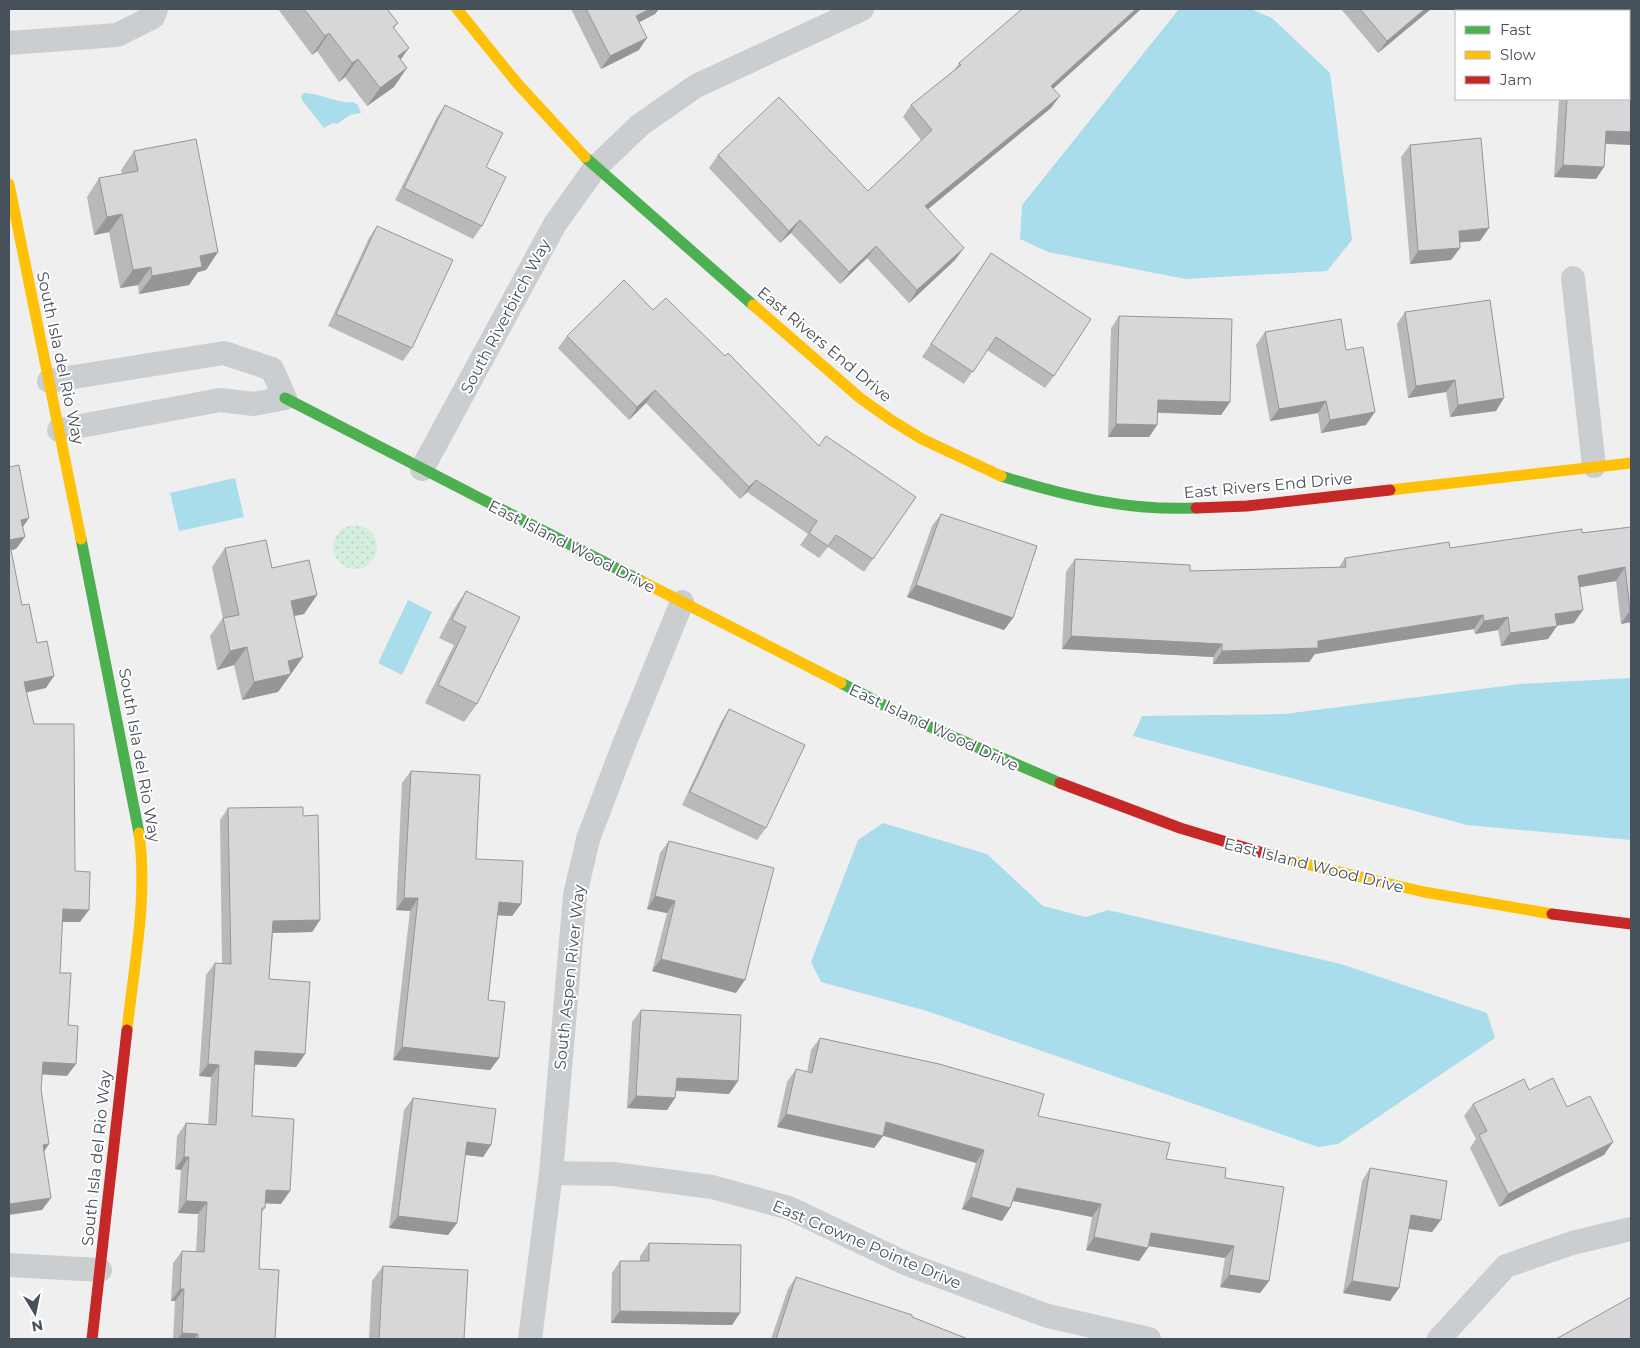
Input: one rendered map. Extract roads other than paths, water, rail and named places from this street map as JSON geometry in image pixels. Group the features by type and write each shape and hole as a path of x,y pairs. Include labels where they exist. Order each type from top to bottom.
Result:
{"street":[{"path":"9,42 117,35 153,18 156,9"},
{"name":"East Rivers End Drive","path":"457,9 486,47 595,168 860,398 890,420 922,439 982,468 1060,494 1098,502 1172,509 1247,506 1631,463"},
{"name":"South Riverbirch Way","path":"422,470 555,224 595,168 640,125 696,86 862,9"},
{"name":"South Isla del Rio Way","path":"9,184 136,809 142,855 141,902 92,1339"},
{"path":"1572,278 1594,466"},
{"path":"49,381 224,354 272,369 285,398 254,404 220,400 59,430"},
{"name":"East Island Wood Drive","path":"285,398 422,470 905,716 1008,763 1114,805 1222,842 1331,872 1442,896 1554,915 1631,924"},
{"name":"South Aspen River Way","path":"530,1339 551,1173 575,895 588,839 682,602"},
{"name":"East Crowne Pointe Drive","path":"551,1173 613,1174 712,1187 789,1208 907,1264 1048,1316 1149,1339"},
{"path":"1439,1339 1506,1266 1572,1243 1631,1229"},
{"path":"9,1265 100,1270"}],"water":[{"path":"1179,9 1251,9 1272,18 1330,73 1352,240 1327,271 1185,279 1048,252 1020,239 1022,205"},
{"path":"304,93 343,102 353,102 358,105 361,113 350,115 337,124 333,123 324,128 302,100 301,96"},
{"path":"235,478 244,517 179,531 170,493"},
{"path":"408,600 432,612 402,675 378,663"},
{"path":"1631,678 1631,840 1467,825 1133,736 1142,716 1284,714 1520,684"},
{"path":"883,823 987,854 1043,906 1086,917 1108,910 1341,964 1487,1013 1495,1038 1338,1144 1318,1147 927,1011 821,982 811,962 858,840"}]}
